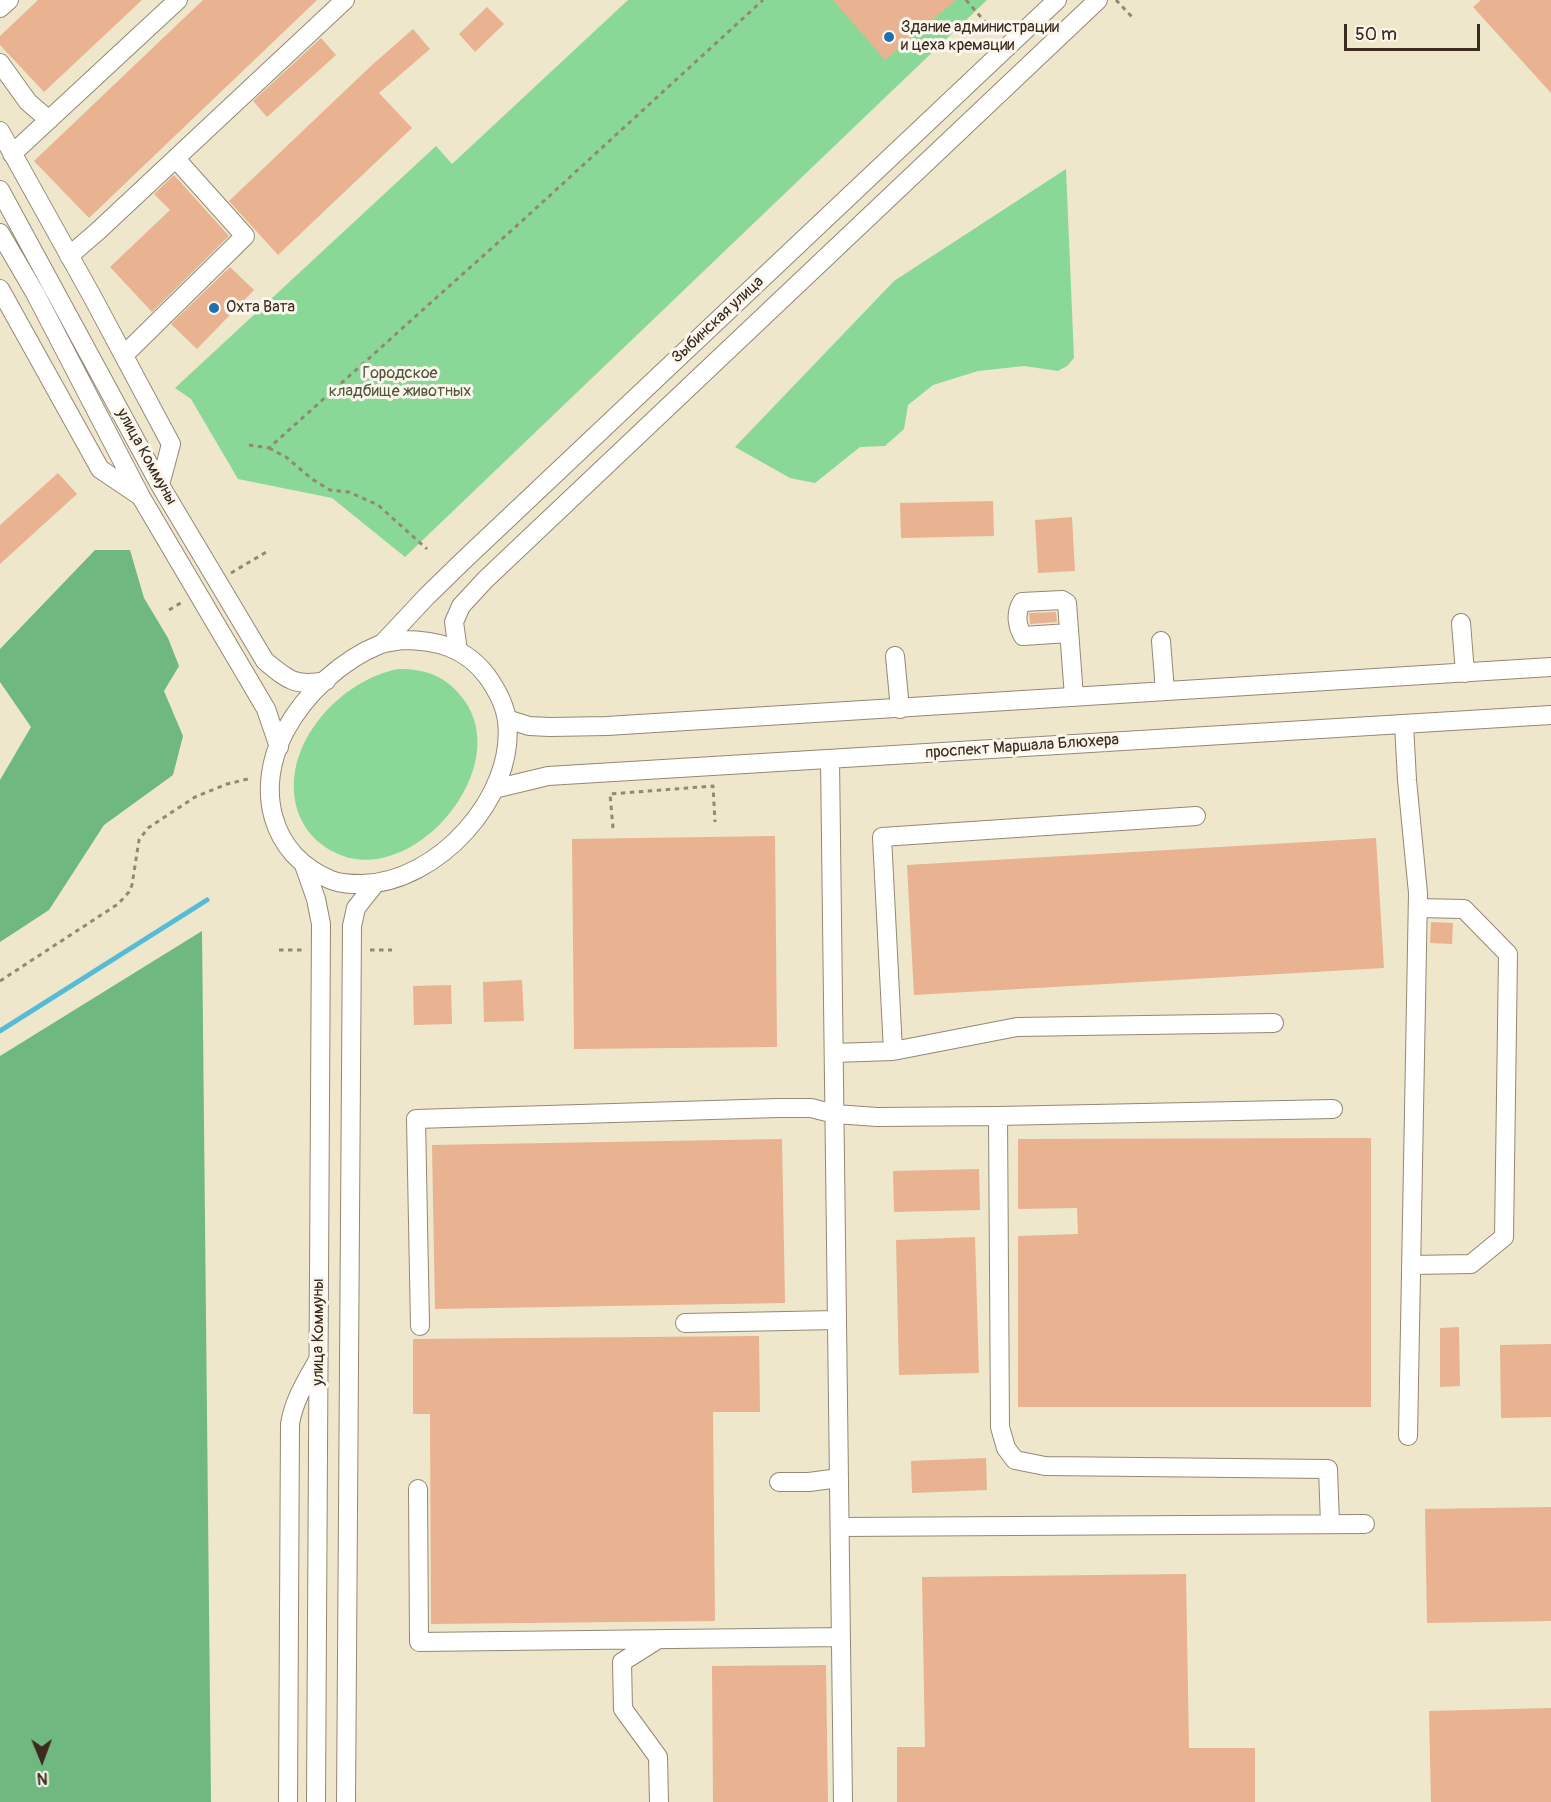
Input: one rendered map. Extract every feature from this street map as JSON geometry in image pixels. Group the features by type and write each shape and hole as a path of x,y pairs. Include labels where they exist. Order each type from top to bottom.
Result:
{"street":[{"path":"0,8 9,0"},
{"path":"12,154 178,0"},
{"path":"69,256 345,0"},
{"name":"Зыбинская улица","path":"382,644 465,559 1057,0"},
{"name":"Зыбинская улица","path":"458,651 454,622 461,606 485,580 1098,0"},
{"path":"0,63 28,102 49,120"},
{"path":"0,131 171,444 160,485"},
{"path":"124,355 245,236 176,159"},
{"path":"871,176 890,197"},
{"name":"улица Коммуны","path":"0,190 160,485 266,660 294,681 308,684 326,681"},
{"name":"улица Коммуны","path":"0,233 35,293 141,497 266,709 279,747"},
{"path":"0,290 7,319 100,469 141,497"},
{"path":"1461,623 1465,673"},
{"path":"1069,633 1074,697"},
{"path":"404,640 427,641 449,646 458,651 482,670 493,685 500,696 507,719 508,740 505,758 494,789 474,821 425,866 399,878 375,884 350,884 315,873 292,854 281,838 273,818 272,774 279,747 295,716 306,700 345,665 382,644 404,640"},
{"path":"1161,641 1165,691"},
{"path":"895,656 900,709"},
{"path":"507,719 529,726 608,726 1551,667"},
{"name":"проспект Маршала Блюхера","path":"494,789 548,777 1551,714"},
{"path":"1404,724 1418,893 1408,1436"},
{"path":"831,759 843,1802"},
{"path":"893,1051 882,837 1196,816"},
{"name":"улица Коммуны","path":"304,865 316,899 321,924 316,1802"},
{"name":"улица Коммуны","path":"346,1802 352,926 356,908 375,884"},
{"path":"1411,1265 1471,1264 1504,1237 1508,954 1464,909 1418,908"},
{"path":"834,1053 893,1051 1017,1027 1274,1023"},
{"path":"420,1326 416,1119 800,1108 811,1108 835,1114 877,1117 1333,1109"},
{"path":"998,1116 1000,1428 1006,1448 1015,1460 1045,1466 1328,1469 1330,1524"},
{"path":"685,1323 837,1320"},
{"path":"288,1802 290,1424 298,1395 318,1358"},
{"path":"779,1482 809,1482 839,1478"},
{"path":"418,1489 419,1642 841,1636"},
{"path":"840,1527 1365,1524"},
{"path":"657,1640 622,1662 623,1709 658,1757 659,1802"}],"path":[{"path":"269,448 763,0"},
{"path":"966,0 987,24"},
{"path":"1116,0 1133,18"},
{"path":"249,445 269,448 286,457 312,479 330,490 349,492 378,505 427,549"},
{"path":"0,981 118,904 125,897 132,885 140,840 148,828 195,797 227,784 272,774"},
{"path":"613,828 610,794 712,786 715,822"}],"green space":[{"name":"Городское кладбище животных","path":"628,0 987,0 405,557 332,498 238,479 191,399 175,388 436,146 452,164"},
{"path":"1066,169 1074,358 1067,366 1058,371 1024,366 978,371 933,385 908,405 904,429 885,446 860,447 815,483 790,478 735,447 894,281"},
{"path":"95,550 130,550 144,598 168,638 179,666 164,691 183,736 173,775 104,825 49,910 0,942 0,780 31,727 0,682 0,649"},
{"path":"398,669 427,672 443,680 457,692 464,700 476,727 476,756 467,786 450,813 427,836 400,852 372,860 343,856 317,841 307,830 300,817 294,793 296,769 303,745 316,724 333,704 353,688 375,676"},
{"path":"202,931 211,1802 0,1802 0,1056"}],"building":[{"path":"38,0 142,0 44,92 0,45 0,36"},
{"path":"203,0 317,0 89,218 34,161"},
{"name":"Здание администрации и цеха кремации","path":"833,0 956,0 885,60"},
{"path":"1481,0 1551,0 1551,93 1473,7"},
{"path":"487,7 504,24 475,52 459,34"},
{"path":"413,29 430,49 379,93 412,128 278,255 229,201"},
{"path":"321,38 336,55 267,117 253,101"},
{"path":"174,175 229,236 152,312 110,267 170,210 154,194"},
{"name":"Охта Вата","path":"230,267 254,290 197,349 171,324"},
{"path":"58,473 77,494 0,564 0,525"},
{"path":"993,501 994,536 901,538 900,503"},
{"path":"1072,517 1075,571 1038,573 1035,520"},
{"path":"1056,612 1057,622 1030,624 1029,613"},
{"path":"775,836 777,1047 574,1049 572,839"},
{"path":"1376,838 1384,968 914,995 907,865"},
{"path":"1431,922 1453,923 1452,944 1430,943"},
{"path":"522,980 524,1021 484,1022 483,982"},
{"path":"451,985 452,1024 414,1025 413,986"},
{"path":"1371,1138 1371,1407 1018,1407 1018,1236 1078,1234 1077,1208 1018,1209 1018,1139"},
{"path":"782,1139 785,1303 435,1309 432,1145"},
{"path":"979,1169 980,1210 894,1212 893,1171"},
{"path":"975,1237 979,1373 899,1375 896,1240"},
{"path":"1459,1327 1460,1386 1440,1387 1440,1328"},
{"path":"759,1336 760,1412 713,1412 715,1621 431,1624 430,1414 413,1414 413,1339"},
{"path":"1551,1344 1551,1417 1501,1418 1500,1345"},
{"path":"986,1458 987,1490 912,1493 911,1461"},
{"path":"1551,1507 1551,1621 1427,1623 1425,1509"},
{"path":"1186,1574 1189,1748 1255,1748 1255,1802 897,1802 897,1747 925,1747 922,1577"},
{"path":"826,1665 828,1802 713,1802 712,1666"},
{"path":"1551,1708 1551,1802 1431,1802 1429,1711"}],"waterway":[{"path":"0,1031 207,900"}],"place":[{"name":"Здание администрации и цеха кремации","path":"889,37"},
{"name":"Охта Вата","path":"214,308"}]}
